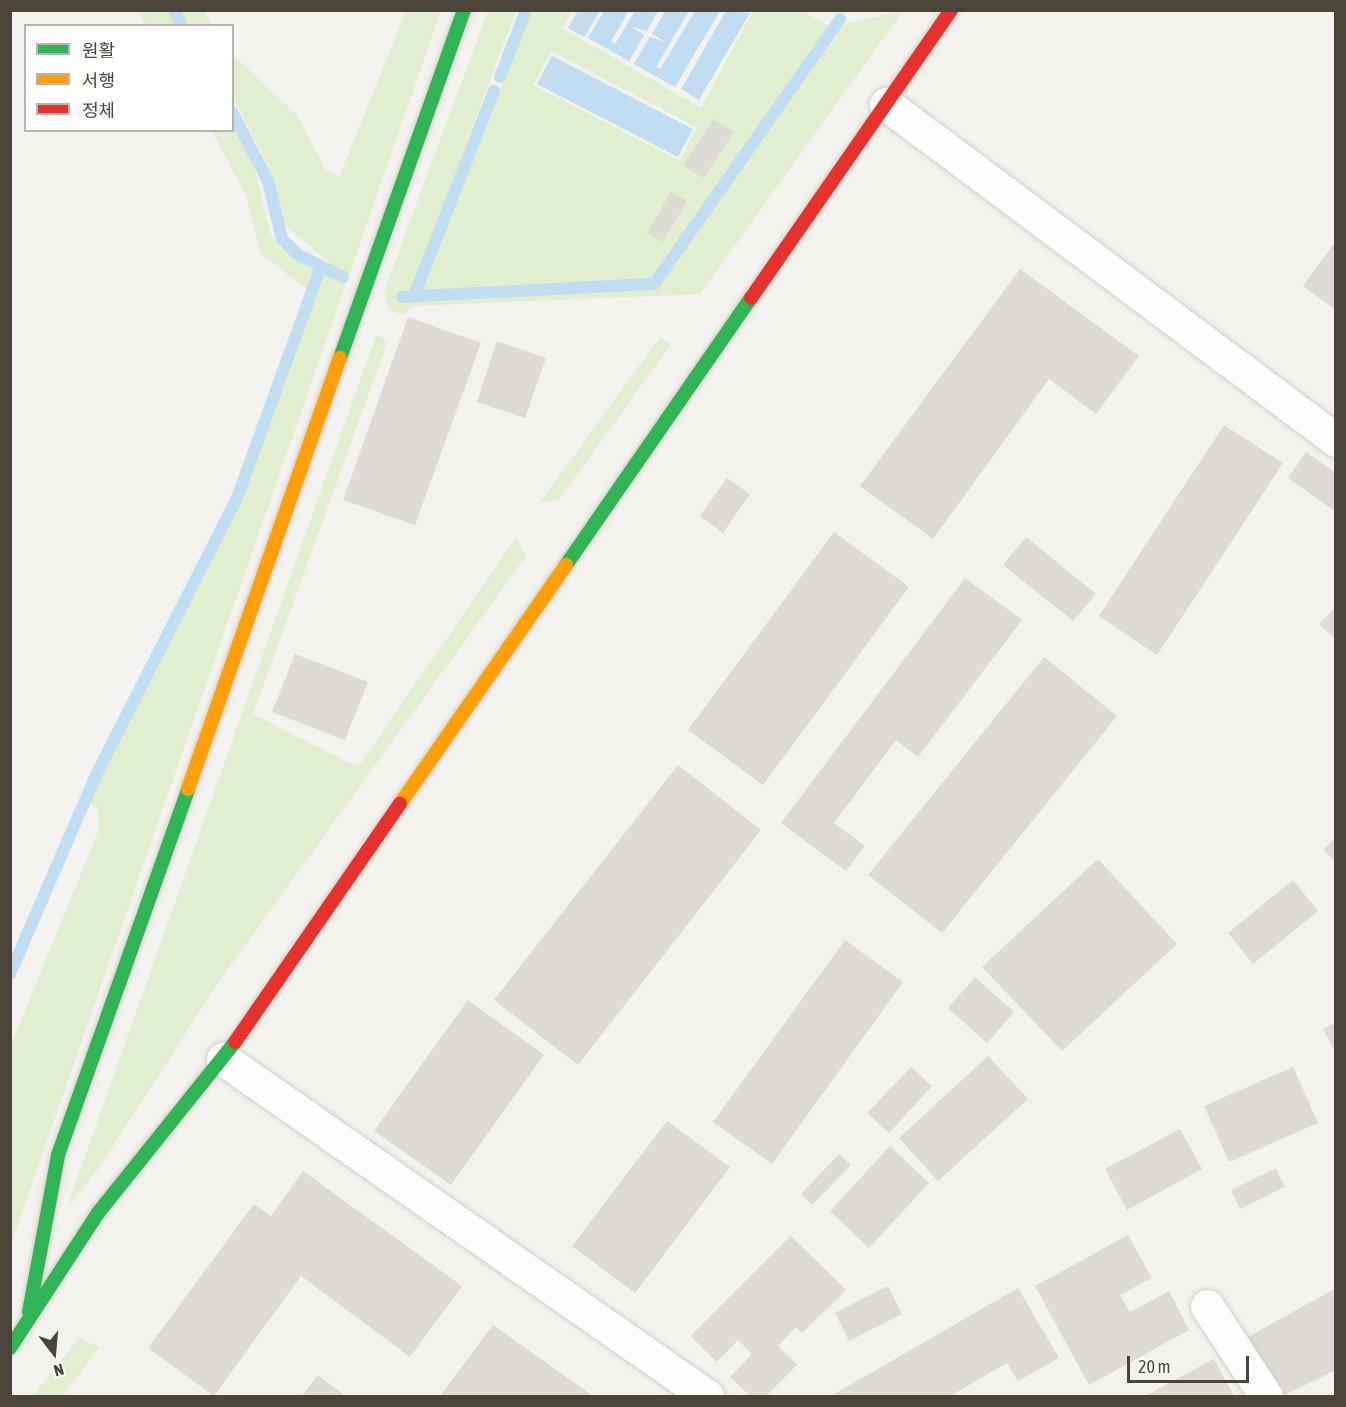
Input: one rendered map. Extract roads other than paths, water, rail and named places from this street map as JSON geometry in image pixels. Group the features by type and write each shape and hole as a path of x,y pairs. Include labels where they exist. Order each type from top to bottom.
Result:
{"main road":[{"path":"29,1312 58,1155 464,10"},
{"path":"10,1348 29,1312 98,1213 223,1059 951,10"}],"street":[{"path":"886,104 1335,440"},
{"path":"223,1059 707,1396"},
{"path":"1207,1306 1266,1396"}],"water":[{"path":"578,11 600,11 584,37 568,28"},
{"path":"604,11 629,11 611,41 615,44 635,11 658,11 647,31 632,27 644,35 629,61 588,38"},
{"path":"665,11 689,11 656,67 660,69 695,11 720,11 675,87 634,64 650,37 666,42 652,34"},
{"path":"726,11 750,13 699,100 681,89"},
{"path":"552,56 693,129 678,157 537,84"}],"waterway":[{"path":"174,10 181,24"},
{"path":"500,77 526,10"},
{"path":"402,297 654,284 840,19"},
{"path":"414,296 494,91"},
{"path":"234,116 268,181 282,239 297,254 343,277"},
{"path":"10,974 98,771 237,498 321,266"}]}
